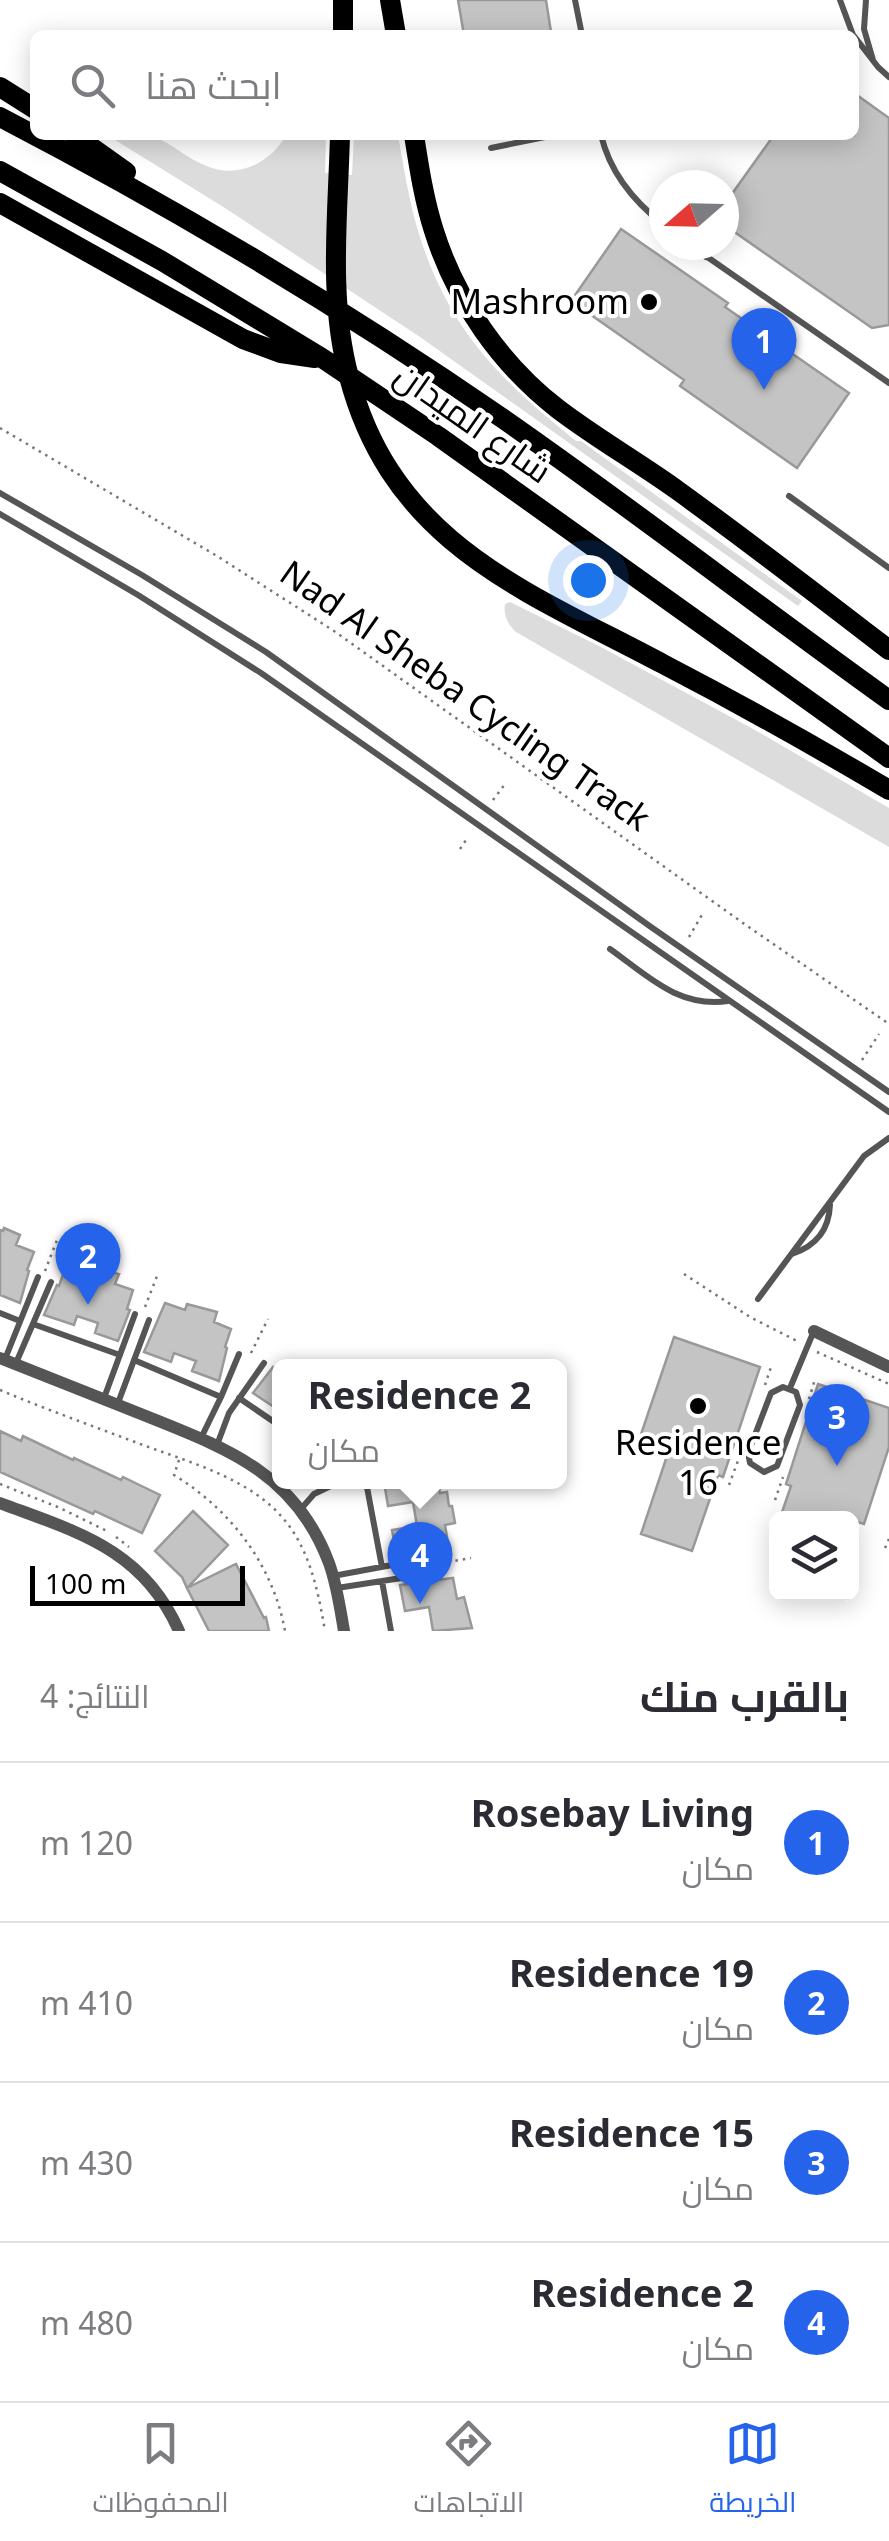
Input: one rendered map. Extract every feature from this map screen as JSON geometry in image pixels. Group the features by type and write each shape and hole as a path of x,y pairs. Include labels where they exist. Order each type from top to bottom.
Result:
{"main road":[{"path":"342,30 344,0"},
{"path":"390,0 395,30"},
{"path":"0,88 30,106"},
{"name":"شارع الميدان","path":"0,117 30,133"},
{"name":"شارع الميدان","path":"42,140 182,216 352,318 502,418 889,700"},
{"path":"81,140 182,216"},
{"path":"340,140 336,272 348,376 376,446 410,499 454,544 495,574 740,704 889,790"},
{"path":"415,140 428,208 444,259 468,308 517,372 557,408 674,488 889,650"},
{"name":"شارع الميدان","path":"0,171 162,261 322,358 464,454 889,758"},
{"path":"0,203 243,339 281,353 322,358"}],"street":[{"path":"814,1332 889,1368"},
{"path":"7,1361 217,1444 272,1477"},
{"path":"288,1489 316,1535 335,1582 344,1631"},
{"path":"0,1503 84,1534 130,1562 154,1588 180,1631"}],"lane":[{"path":"575,0 581,30"},
{"path":"840,0 852,30"},
{"path":"866,0 864,29 873,60"},
{"path":"859,42 889,76"},
{"path":"492,148 530,140"},
{"path":"602,140 622,184 649,212"},
{"path":"710,260 889,383"},
{"path":"0,494 266,652 650,927 889,1092"},
{"path":"789,496 889,568"},
{"path":"0,514 261,673 889,1112"},
{"path":"610,949 684,998 700,1003 730,1001"},
{"path":"758,1298 864,1156 889,1138"},
{"path":"7,1361 38,1276"},
{"path":"7,1361 33,1324 51,1282"},
{"path":"0,1313 20,1321"},
{"path":"103,1399 135,1314"},
{"path":"117,1404 150,1320"},
{"path":"33,1324 120,1355"},
{"path":"790,1388 814,1332"},
{"path":"201,1438 239,1354"},
{"path":"134,1360 222,1398"},
{"path":"217,1444 225,1420 264,1363"},
{"path":"790,1388 800,1398 792,1429 776,1466 769,1471 758,1470 750,1464 748,1453 768,1400 776,1389 790,1388"},
{"path":"239,1398 272,1421"},
{"path":"300,1510 324,1489"},
{"path":"367,1489 382,1567"},
{"path":"335,1582 382,1567 435,1558"},
{"path":"335,1582 382,1581 440,1572"},
{"path":"382,1581 391,1631"}],"path":[{"name":"Nad Al Sheba Cycling Track","path":"0,428 217,556 334,631 889,1024"},
{"path":"486,810 505,784"},
{"path":"460,850 468,836"},
{"path":"689,937 704,913"},
{"path":"856,1070 879,1034"},
{"path":"684,1274 750,1317 836,1362 889,1384"},
{"path":"0,1390 238,1483 265,1500 294,1532 309,1564 325,1631"},
{"path":"180,1459 174,1475 226,1518 260,1560 274,1586 285,1631"},
{"path":"885,1548 889,1538"}],"shaded area":[{"path":"115,140 160,140 204,165 228,171 261,161 282,140 326,140 325,173 352,175 354,140 399,140 412,210 431,268 480,351 576,441 802,601 798,606 420,337"},
{"path":"510,602 755,730 889,808 889,847 516,632 505,616 505,604"}],"building":[{"path":"458,0 546,0 551,30 463,30"},
{"path":"859,97 889,118 889,325 872,328 739,235 739,184 770,140 859,140"},
{"path":"621,229 649,248 649,260 666,260 728,303 725,307 849,393 797,468 680,386 684,380 571,301"},
{"path":"0,1230 20,1235 16,1245 34,1252 20,1303 0,1295"},
{"path":"66,1266 86,1273 88,1266 119,1274 115,1284 133,1290 118,1341 95,1333 98,1323 77,1316 74,1325 44,1315"},
{"path":"165,1303 185,1310 187,1304 217,1312 214,1322 231,1329 219,1381 192,1371 196,1361 174,1353 171,1362 144,1352"},
{"name":"Residence 16","path":"674,1337 760,1367 723,1477 718,1475 692,1551 641,1534 667,1456 637,1446"},
{"path":"272,1368 272,1406 253,1393"},
{"path":"818,1384 889,1408 889,1447 864,1524 859,1522 859,1511 782,1511 791,1486 786,1484"},
{"path":"0,1431 21,1441 23,1436 160,1495 142,1533 0,1472"},
{"path":"385,1489 447,1492 455,1523 445,1525 448,1543 397,1555 392,1530 417,1526 413,1502 388,1506"},
{"path":"193,1511 228,1545 187,1588 182,1577 155,1551"},
{"path":"236,1564 266,1617 269,1631 209,1631 187,1588"},
{"path":"453,1578 457,1599 464,1597 472,1628 433,1631 429,1607 405,1611 400,1585"}],"place":[{"name":"Mashroom","path":"649,302"},
{"name":"Rosebay Living","path":"764,390"},
{"name":"Residence 19","path":"88,1305"},
{"name":"Residence 16","path":"698,1406"},
{"name":"Residence 15","path":"837,1466"},
{"name":"Residence 2","path":"420,1604"}]}
